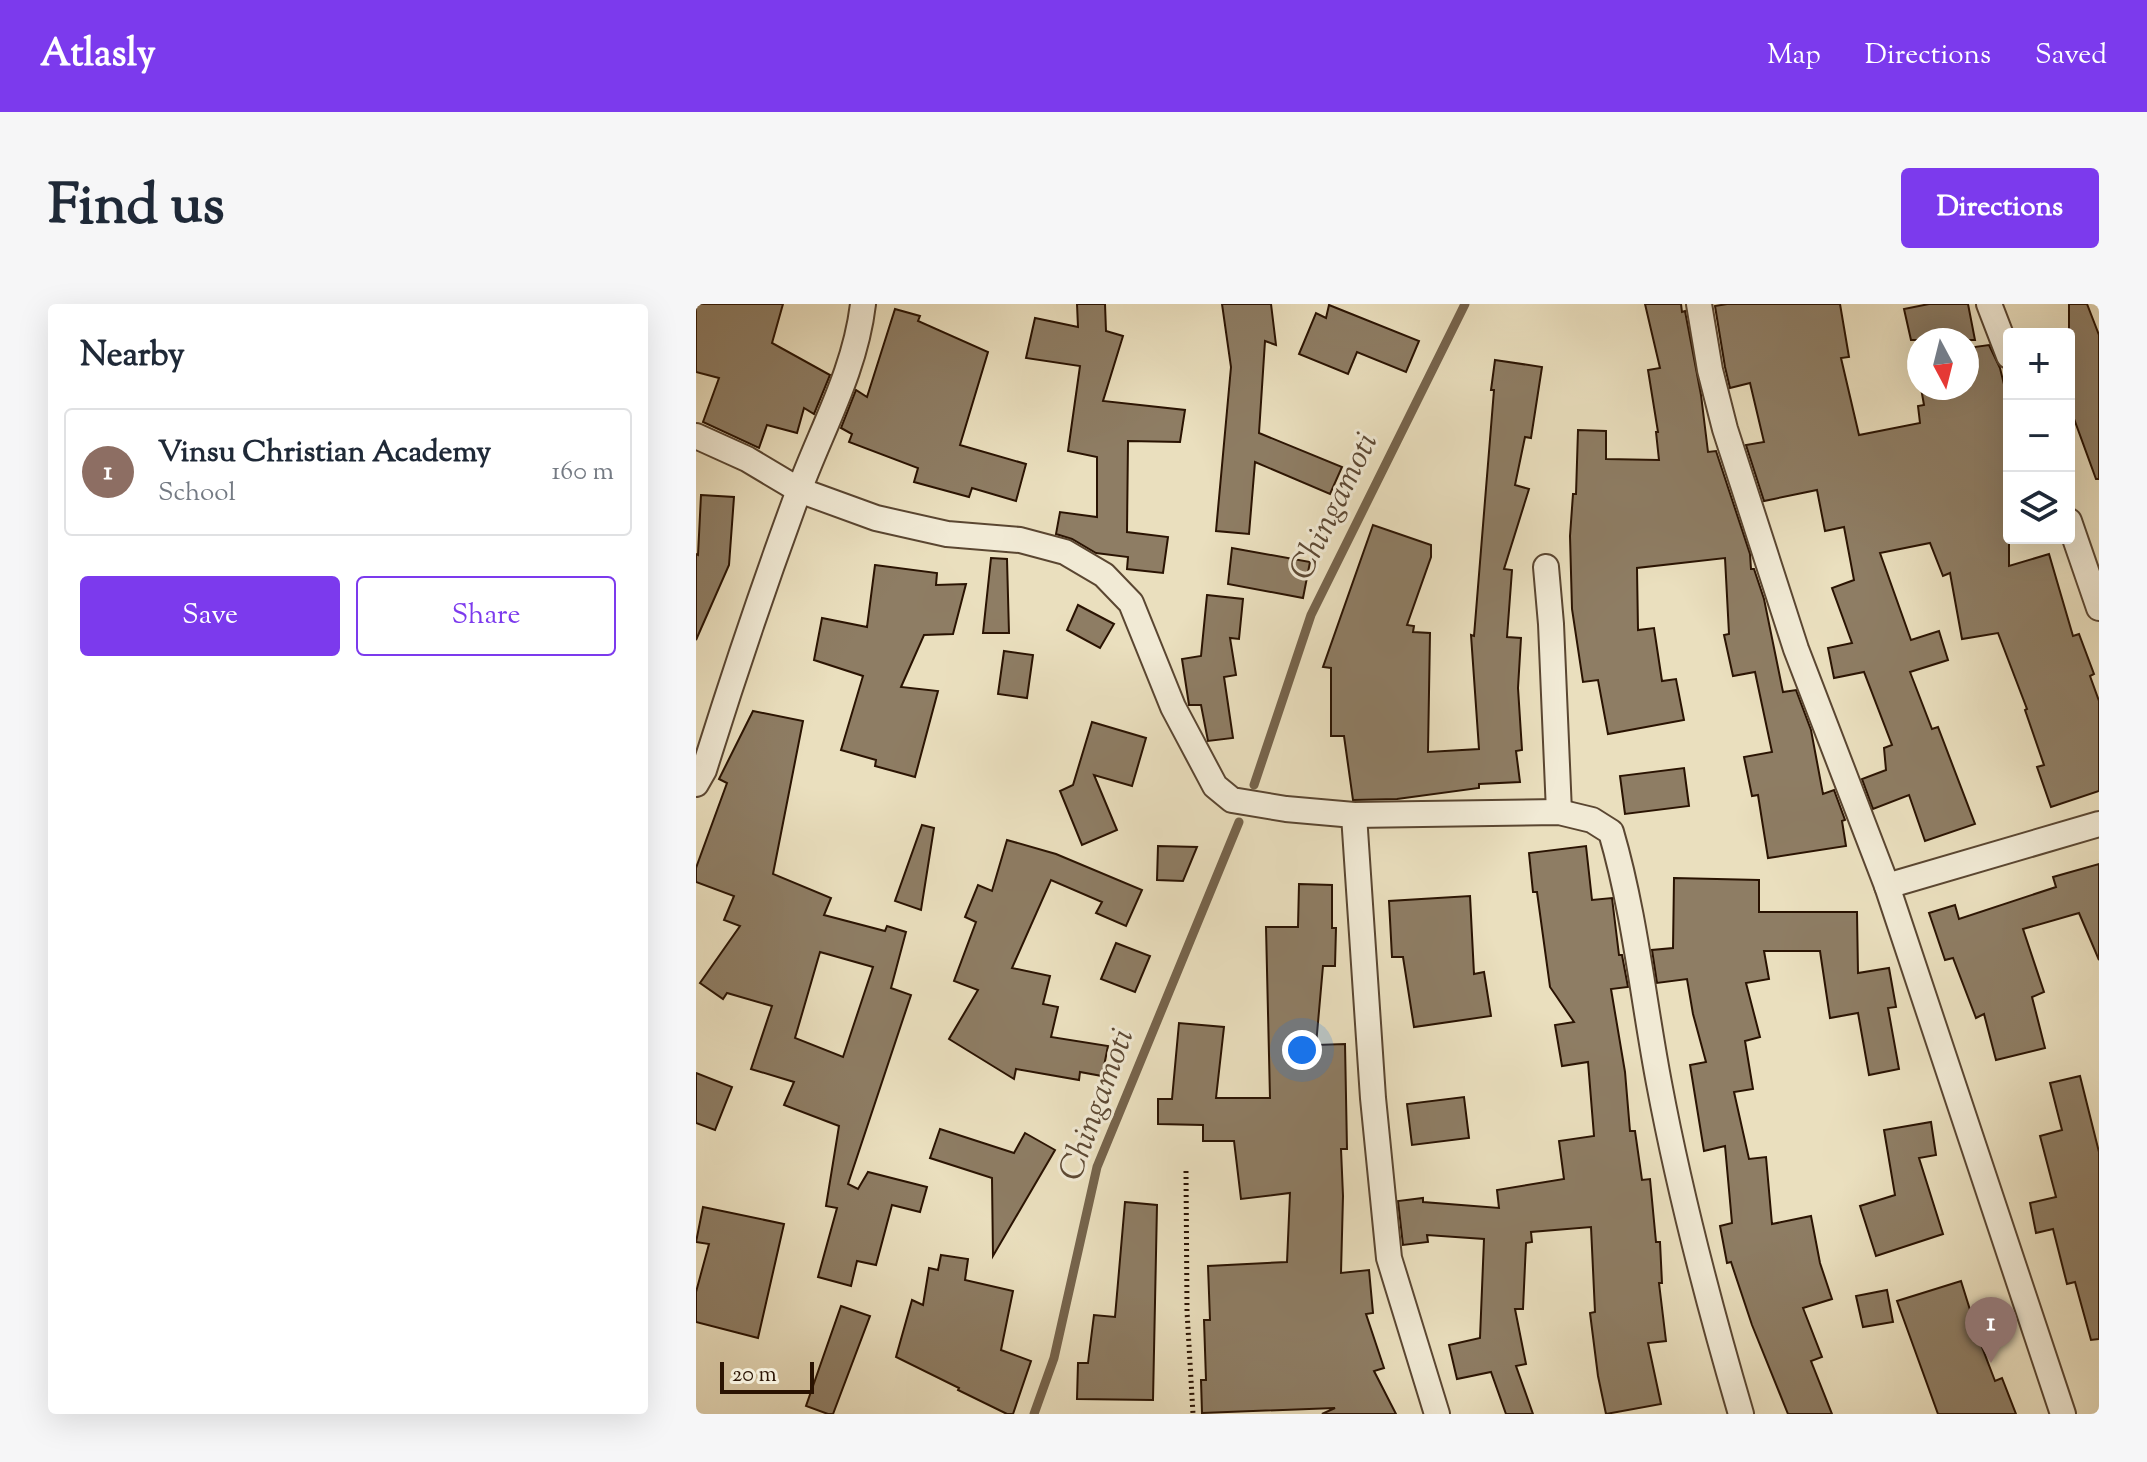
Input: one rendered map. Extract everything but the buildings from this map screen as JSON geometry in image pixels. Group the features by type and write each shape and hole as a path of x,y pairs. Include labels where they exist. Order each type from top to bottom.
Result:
{"street":[{"path":"696,784 704,770 736,667 799,490 846,379 863,304"},
{"path":"1699,304 1710,370 1725,429 1796,649 1887,886 2063,1414"},
{"path":"1989,304 2003,340"},
{"path":"696,436 747,459 799,490 876,518 947,534 1020,540 1065,552 1104,575 1131,603 1173,707 1215,786 1232,800 1354,815 1559,812 1592,820 1611,832 1624,878 1659,1084 1697,1264 1741,1414"},
{"path":"2075,538 2099,608"},
{"path":"1546,567 1559,812"},
{"path":"1354,815 1373,1098 1389,1258 1437,1414"},
{"path":"1887,886 2099,824"}],"path":[{"path":"1186,1171 1187,1311 1193,1414"}],"waterway":[{"name":"Chingamoti","path":"1254,785 1311,615 1465,304"},
{"name":"Chingamoti","path":"1034,1414 1054,1358 1097,1167 1239,822"}],"place":[{"name":"Vinsu Christian Academy","path":"1991,1363"}]}
